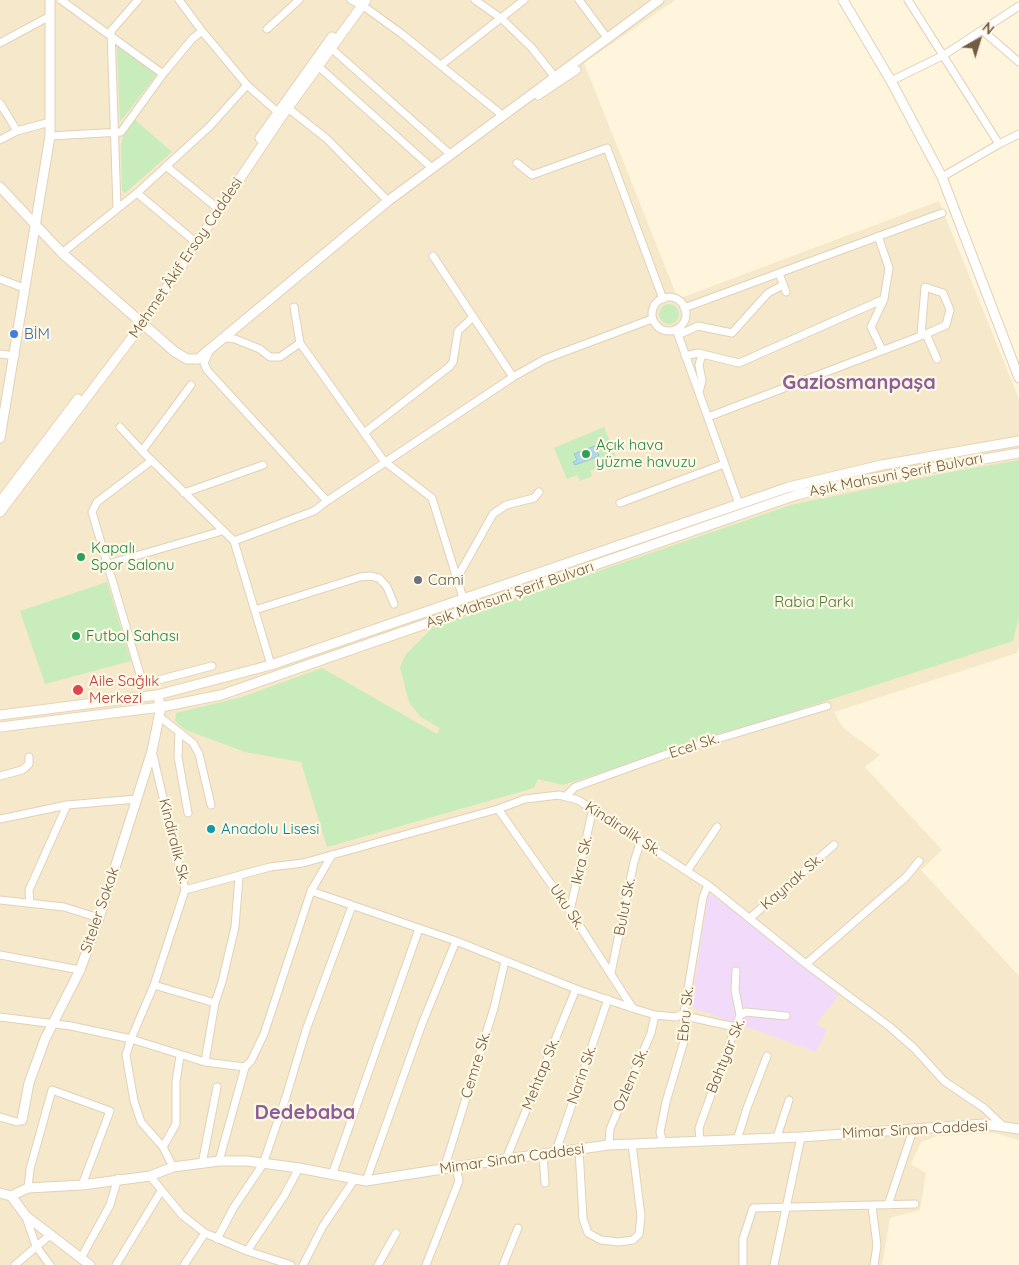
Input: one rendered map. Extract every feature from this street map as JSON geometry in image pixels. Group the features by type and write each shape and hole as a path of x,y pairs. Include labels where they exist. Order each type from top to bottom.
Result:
{"main road":[{"path":"0,438 4,395 15,356 24,288 50,136 50,0"},
{"path":"0,187 34,226 62,253 175,352 187,359 198,359 209,352 388,200 554,76 660,0"},
{"path":"843,0 850,7 942,177 1019,378"},
{"name":"Mehmet Âkif Ersoy Caddesi","path":"0,512 141,321 279,114 288,108 331,48 359,2"},
{"name":"Mehmet Âkif Ersoy Caddesi","path":"0,502 141,321 193,240 279,114 359,2"},
{"name":"Aşık Mahsuni Şerif Bulvarı","path":"0,715 157,695 270,665 827,476 1019,441"},
{"name":"Aşık Mahsuni Şerif Bulvarı","path":"0,727 160,712 221,695 796,495 857,481 1019,453"},
{"path":"157,695 160,712"},
{"name":"Siteler Sokak","path":"22,1120 29,1084 45,1039 54,1025 80,970 99,918 152,751 160,712"},
{"name":"Mimar Sinan Caddesi","path":"11,1196 28,1188 82,1185 118,1178 150,1176 173,1167 219,1161 299,1168 366,1181 506,1158 609,1145 801,1137 984,1124 1019,1129"},
{"path":"0,1193 11,1196 26,1216 90,1265"}],"street":[{"path":"61,0 163,74"},
{"path":"117,208 111,31 138,0"},
{"path":"179,0 202,31 247,84 279,114"},
{"path":"267,29 299,0"},
{"path":"475,0 502,19 532,48 554,76"},
{"path":"441,65 524,0"},
{"path":"579,0 608,39"},
{"path":"908,0 999,144"},
{"path":"359,2 502,115"},
{"path":"891,81 944,55 1019,6"},
{"path":"0,43 50,16"},
{"path":"50,136 121,132 163,74 192,39 202,31"},
{"path":"983,31 1019,62"},
{"path":"331,48 450,154"},
{"path":"318,66 432,168"},
{"path":"538,96 577,70"},
{"path":"62,253 137,193 210,126 247,84"},
{"path":"0,103 16,131"},
{"path":"288,108 326,140 388,200"},
{"path":"0,140 16,131 50,122"},
{"path":"942,177 1019,134"},
{"path":"517,163 532,175 608,148 663,299"},
{"path":"166,166 216,207"},
{"path":"137,193 193,240"},
{"path":"684,308 942,213"},
{"path":"878,236 889,268 884,299 871,327 882,350"},
{"path":"433,256 472,318 513,377"},
{"path":"652,319 661,329 677,332 698,326 732,333 768,293 785,289 779,273"},
{"path":"0,279 24,288"},
{"path":"708,417 882,350 923,334 946,325 950,310 944,292 925,287 923,334 937,359"},
{"path":"652,319 654,306 663,299 674,299 684,308 684,321 677,332"},
{"path":"685,356 702,354 739,363 884,299"},
{"path":"294,307 300,344 364,434 384,461 432,498 463,598"},
{"path":"364,434 449,367 453,362 458,331 472,318"},
{"path":"234,541 314,511 384,461 513,377 545,359 652,319"},
{"path":"677,332 740,504"},
{"path":"225,338 236,339 276,358 300,344"},
{"path":"209,352 204,363 207,370 327,501"},
{"path":"0,354 15,356"},
{"path":"699,392 702,381 700,365 702,354"},
{"path":"142,452 191,385"},
{"path":"120,427 142,452 234,541 270,665"},
{"path":"152,461 97,502 92,512 143,684 212,666"},
{"path":"620,503 724,464"},
{"path":"184,493 263,465"},
{"path":"457,578 493,514 506,505 534,498 539,492"},
{"path":"108,564 222,530"},
{"path":"255,610 360,577 370,576 379,578 387,587 394,604"},
{"name":"Ecel Sk.","path":"566,796 575,787 664,755 828,706"},
{"path":"160,712 179,732 193,742 199,754 211,805"},
{"path":"179,732 178,757 188,813"},
{"name":"Kindiralik Sk.","path":"152,751 185,890 239,877 270,867 303,863 332,856 498,809 525,799 548,795 566,796 593,808 708,885 806,964 890,1027 914,1048 944,1081 984,1108 1003,1126"},
{"path":"0,776 22,770 29,764 29,757"},
{"path":"0,819 67,805 137,799"},
{"path":"30,902 28,890 67,805"},
{"name":"Ikra Sk.","path":"570,911 593,808"},
{"name":"Uku Sk.","path":"498,809 570,911 632,1008"},
{"path":"686,870 717,827"},
{"name":"Bulut Sk.","path":"611,973 634,862 641,840"},
{"name":"Kaynak Sk.","path":"750,918 834,845"},
{"path":"219,1161 245,1067 252,1061 264,1034 312,891 332,856"},
{"path":"806,964 906,877 919,861"},
{"path":"303,863 316,866 320,874"},
{"path":"205,1062 215,1003 235,927 239,877"},
{"name":"Ebru Sk.","path":"663,1143 660,1132 666,1102 685,1038 684,1013 703,896 708,885"},
{"path":"173,1167 163,1147 141,1122 134,1101 126,1055 154,985 185,890"},
{"path":"312,891 456,941 576,989 632,1008 655,1015 676,1017 684,1013 694,1018 735,1027"},
{"path":"0,900 64,907 99,918"},
{"path":"217,1239 234,1207 263,1164 306,1030 352,906"},
{"path":"332,1175 419,929"},
{"path":"366,1181 422,1024 456,941"},
{"path":"0,955 80,970"},
{"name":"Cemre Sk.","path":"444,1169 494,1008 505,961"},
{"path":"736,971 735,990 740,1014"},
{"path":"154,985 215,1003"},
{"name":"Mehtap Sk.","path":"506,1158 576,989"},
{"name":"Narin Sk.","path":"556,1151 608,999"},
{"name":"Bahtyar Sk.","path":"700,1141 699,1128 740,1014 746,1012 786,1016"},
{"name":"Ozlem Sk.","path":"609,1145 610,1129 651,1033 655,1015"},
{"path":"0,1016 72,1026 131,1039 180,1056 205,1062 245,1067"},
{"path":"163,1147 176,1124 176,1082 180,1056"},
{"path":"737,1140 767,1056"},
{"path":"202,1164 217,1087"},
{"path":"28,1188 30,1169 52,1090 110,1111 82,1185"},
{"path":"777,1137 789,1100"},
{"path":"0,1117 17,1122 22,1120"},
{"path":"888,1205 913,1130"},
{"path":"774,1265 801,1137"},
{"path":"579,1149 584,1219 588,1233 601,1240 619,1242 633,1240 640,1234 641,1216 632,1144"},
{"path":"543,1154 545,1183"},
{"path":"426,1265 459,1181 456,1167"},
{"path":"247,1251 284,1196 299,1168"},
{"path":"150,1176 182,1215 204,1232 270,1262 291,1265"},
{"path":"81,1258 110,1205 118,1178"},
{"path":"303,1265 323,1226 354,1180"},
{"path":"116,1265 161,1191"},
{"path":"743,1265 743,1239 753,1208 915,1204"},
{"path":"872,1206 877,1246 874,1265"},
{"path":"26,1216 36,1246 50,1265"},
{"path":"503,1265 518,1228"},
{"path":"184,1265 204,1232"},
{"path":"378,1265 396,1232"},
{"path":"15,1265 50,1235"}],"shaded area":[{"path":"0,0 675,0 584,63 678,299 939,201 1019,399 1019,645 1017,653 834,712 843,728 880,755 865,767 942,850 921,870 1019,976 1019,1140 995,1133 937,1136 921,1142 911,1164 926,1173 920,1210 890,1218 882,1265 0,1265"},
{"path":"715,894 839,995 816,1024 827,1030 816,1052 691,1007 708,896"}],"green space":[{"path":"117,46 157,74 120,122"},
{"path":"134,119 172,152 125,193 122,191 121,146 123,136"},
{"path":"669,304 676,307 679,314 676,321 669,324 662,321 659,314 662,307"},
{"name":"Açık hava yüzme havuzu","path":"604,427 617,460 590,471 592,476 580,481 577,475 567,479 554,448"},
{"name":"Rabia Parkı","path":"1019,460 1019,616 1013,641 563,785 538,779 534,788 327,847 301,762 245,752 186,730 175,721 176,713 242,697 322,668 437,734 440,728 421,717 409,702 400,667 406,654 432,628 791,505"},
{"name":"Futbol Sahası","path":"107,582 131,661 45,684 20,611"}],"water":[{"name":"Açık hava yüzme havuzu","path":"595,446 599,456 575,465 573,462 577,460 574,454"}],"place":[{"name":"BİM","path":"14,334"},
{"name":"Açık hava yüzme havuzu","path":"586,454"},
{"name":"Kapalı Spor Salonu","path":"81,557"},
{"name":"Cami","path":"418,580"},
{"name":"Futbol Sahası","path":"76,636"},
{"name":"Aile Sağlık Merkezi","path":"78,690"},
{"name":"Anadolu Lisesi","path":"211,829"}],"district":[{"name":"Gaziosmanpaşa","path":"859,383"},
{"name":"Dedebaba","path":"305,1113"}]}
